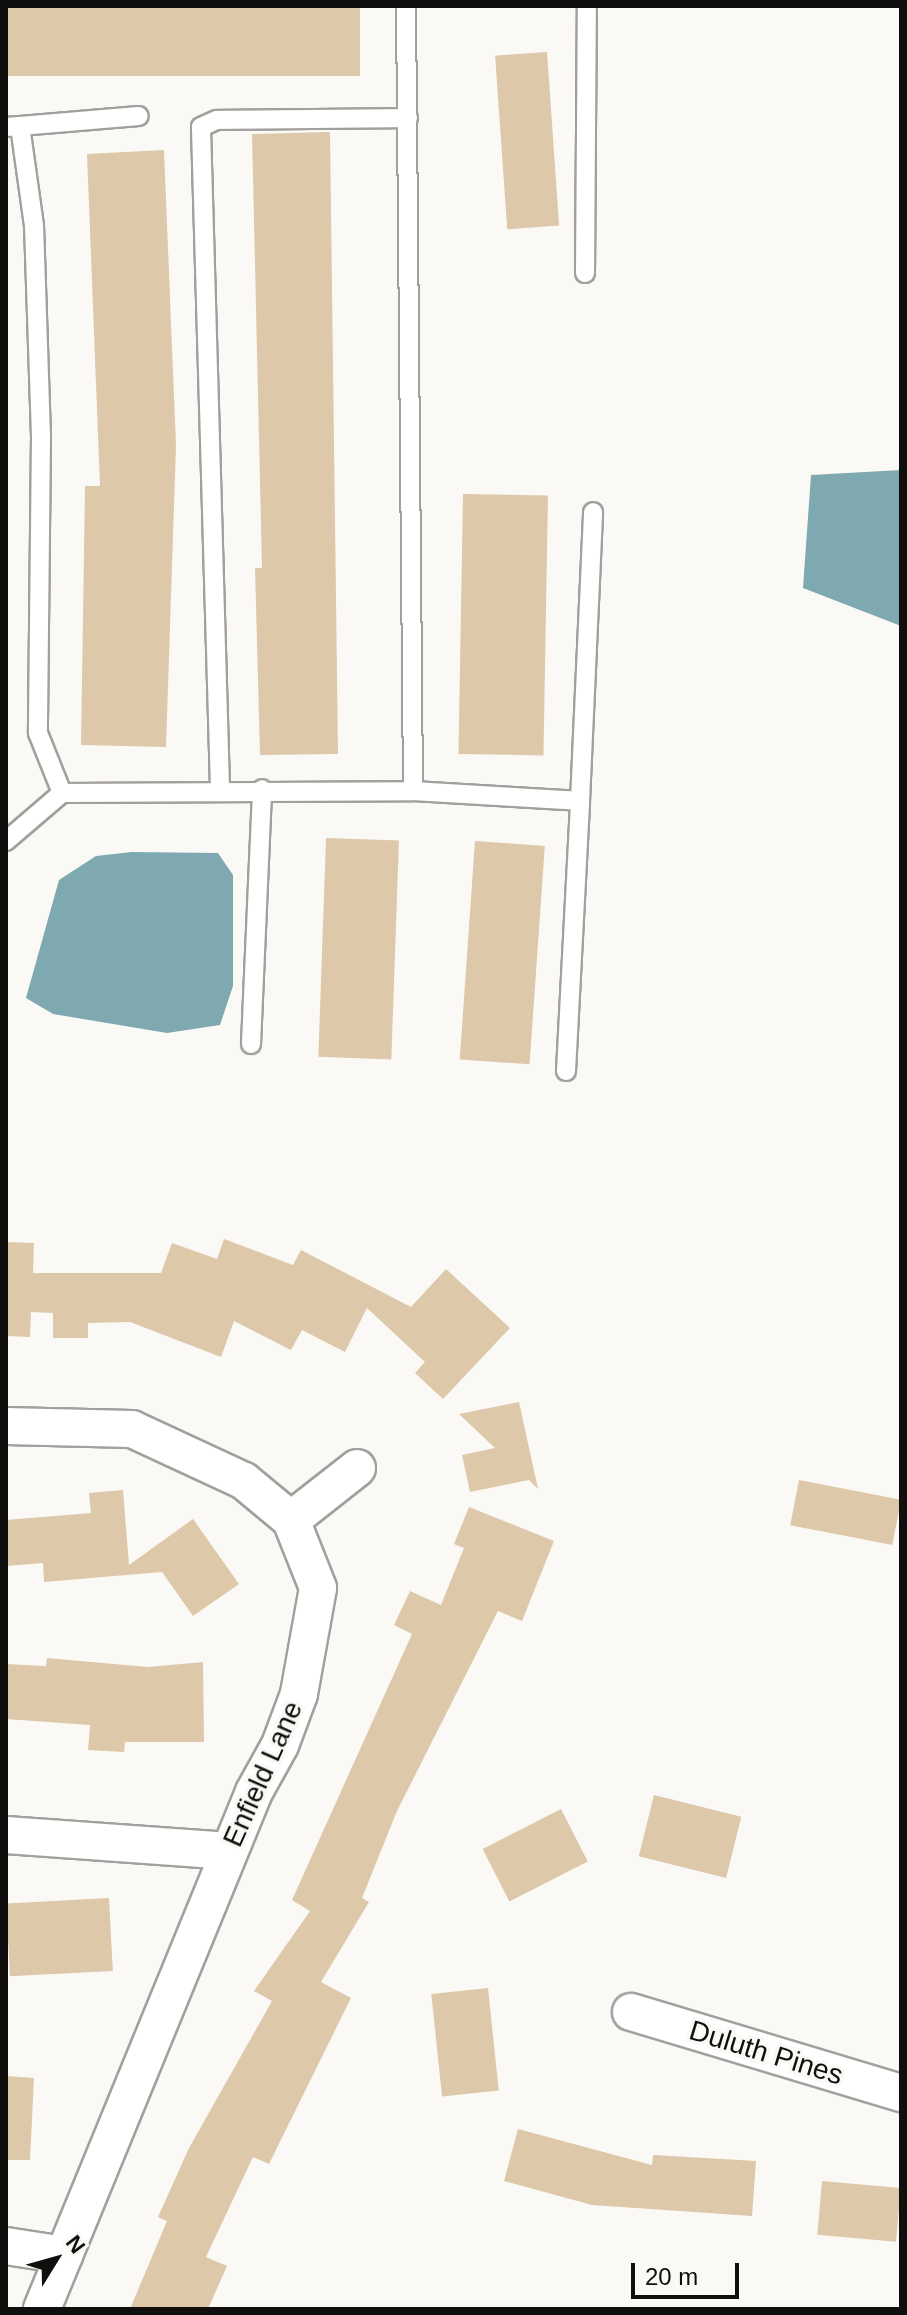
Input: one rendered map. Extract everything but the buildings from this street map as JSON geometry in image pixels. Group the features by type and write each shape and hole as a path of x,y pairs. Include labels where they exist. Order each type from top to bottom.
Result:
{"street":[{"name":"Enfield Lane","path":"6,1426 132,1429 244,1481 291,1520 318,1588 311,1641 280,1745 229,1851 42,2309"},
{"path":"291,1520 357,1468"},
{"path":"6,1835 229,1851"},
{"name":"Duluth Pines","path":"631,2012 901,2093"},
{"path":"6,2246 64,2255"}],"lane":[{"path":"406,6 413,791"},
{"path":"585,273 587,6"},
{"path":"62,793 38,733 41,421 34,225 13,127 139,116"},
{"path":"220,788 201,127 217,120 408,118"},
{"path":"566,1071 593,512"},
{"path":"6,841 62,793 220,788 413,791 580,801"},
{"path":"251,1044 262,789"}],"water":[{"path":"901,470 901,626 803,588 811,475"},
{"path":"132,852 218,853 233,875 233,986 220,1025 167,1033 53,1014 26,998 59,880 96,856"}]}
